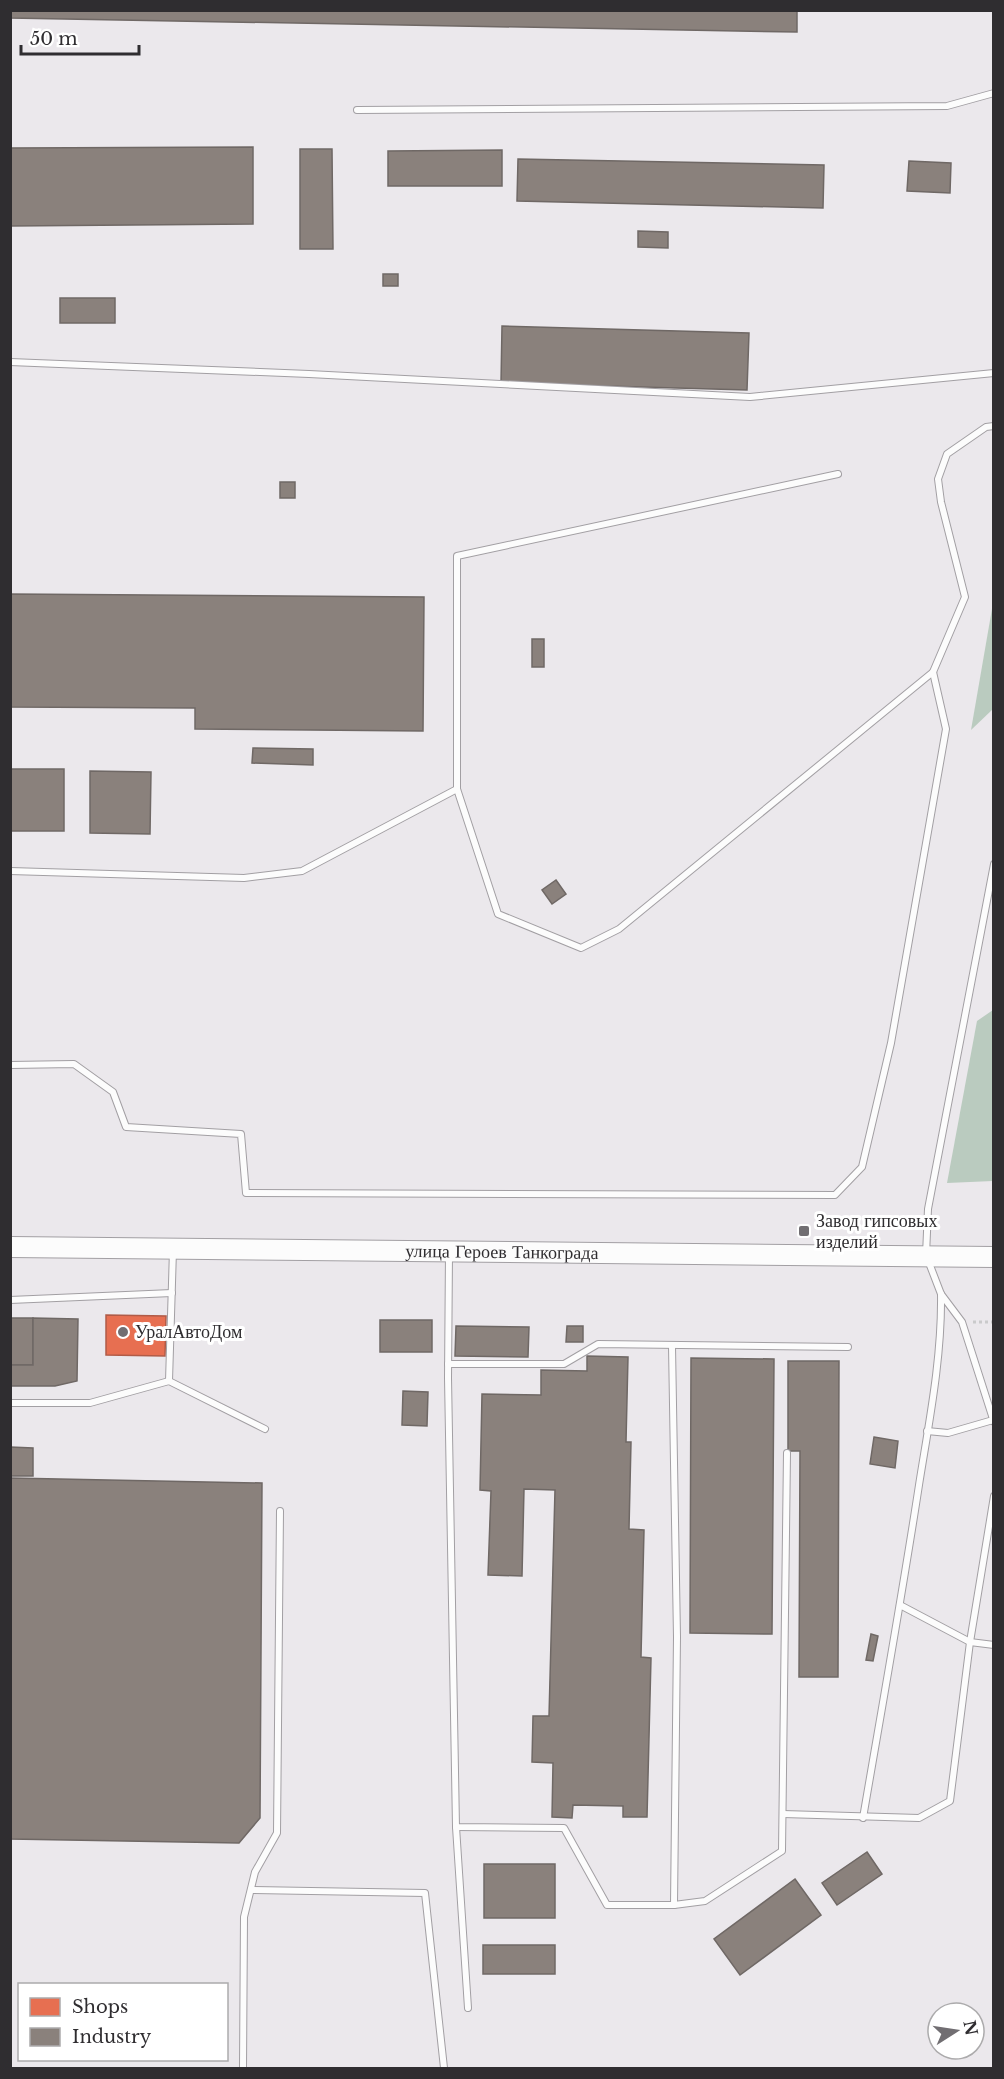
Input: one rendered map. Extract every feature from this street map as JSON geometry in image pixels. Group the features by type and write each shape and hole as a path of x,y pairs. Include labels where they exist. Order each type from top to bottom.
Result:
{"main road":[{"name":"улица Героев Танкограда","path":"10,1247 993,1257"}],"lane":[{"path":"357,110 947,106 993,93"},
{"path":"10,362 309,374 750,397 993,373"},
{"path":"838,474 457,556 457,789 498,914 581,948 619,929 933,672 965,597 941,502 938,479 947,454 986,428 993,426"},
{"path":"10,1065 74,1064 113,1092 126,1127 241,1134 246,1193 835,1194 862,1167 891,1043 946,729 933,672"},
{"path":"10,870 244,878 302,871 457,789"},
{"path":"927,1431 948,1433 993,1421 962,1322 941,1294 926,1255 928,1209 993,862"},
{"path":"169,1381 173,1248"},
{"path":"449,1251 448,1364 456,1827 468,2008"},
{"path":"10,1300 172,1293"},
{"path":"863,1818 927,1431 941,1331 941,1294"},
{"path":"448,1364 564,1364 598,1344 848,1347"},
{"path":"672,1346 677,1637 674,1905"},
{"path":"10,1403 90,1403 169,1381 265,1429"},
{"path":"456,1827 564,1828 607,1905 674,1905 705,1901 782,1851 787,1453"},
{"path":"783,1814 919,1818 950,1801 970,1642 993,1496"},
{"path":"243,2068 244,1917 255,1872 277,1833 280,1511"},
{"path":"900,1605 970,1642 993,1646"},
{"path":"250,1890 425,1893 444,2068"}],"path":[{"path":"962,1322 993,1322"}],"green space":[{"path":"993,603 993,709 971,730"},
{"path":"993,1010 993,1181 947,1183 977,1021"}],"building: Shops":[{"path":"106,1315 166,1316 165,1356 106,1355"}],"building: Industry":[{"path":"10,10 797,10 797,32 10,18"},
{"path":"253,147 253,224 10,226 10,148"},
{"path":"300,149 332,149 333,249 300,249"},
{"path":"502,150 502,186 388,186 388,151"},
{"path":"518,159 824,165 823,208 517,201"},
{"path":"909,161 951,163 950,193 907,191"},
{"path":"638,231 668,232 668,248 638,247"},
{"path":"383,274 398,274 398,286 383,286"},
{"path":"60,298 115,298 115,323 60,323"},
{"path":"502,326 749,333 747,390 501,383"},
{"path":"280,482 295,482 295,498 280,498"},
{"path":"10,594 424,597 423,731 195,729 195,708 10,707"},
{"path":"532,639 544,639 544,667 532,667"},
{"path":"253,748 313,749 313,765 252,763"},
{"path":"10,769 64,769 64,831 10,831"},
{"path":"90,771 151,772 150,834 90,833"},
{"path":"556,880 566,894 552,904 542,890"},
{"path":"10,1318 33,1318 33,1365 10,1365"},
{"path":"33,1318 78,1319 77,1381 55,1386 10,1386 10,1365 33,1365"},
{"path":"380,1320 432,1320 432,1352 380,1352"},
{"path":"456,1326 529,1327 528,1357 455,1356"},
{"path":"567,1326 583,1326 583,1342 566,1342"},
{"path":"587,1356 628,1357 626,1442 631,1442 629,1529 644,1530 641,1657 651,1658 647,1817 623,1817 623,1806 573,1805 572,1818 552,1817 553,1763 532,1762 533,1716 549,1716 555,1490 524,1489 522,1576 488,1575 491,1491 480,1490 482,1394 541,1395 541,1370 587,1371"},
{"path":"691,1358 774,1359 772,1634 690,1633"},
{"path":"788,1361 839,1361 838,1677 799,1677 800,1451 788,1451"},
{"path":"403,1391 428,1392 427,1426 402,1425"},
{"path":"874,1437 898,1441 895,1468 870,1464"},
{"path":"10,1447 33,1448 33,1476 10,1476"},
{"path":"10,1478 262,1483 260,1818 239,1843 10,1839"},
{"path":"871,1634 878,1636 873,1661 866,1660"},
{"path":"867,1852 882,1874 837,1905 822,1883"},
{"path":"484,1864 555,1864 555,1918 484,1918"},
{"path":"795,1879 821,1915 740,1975 714,1939"},
{"path":"483,1945 555,1945 555,1974 483,1974"}],"place":[{"name":"Завод гипсовых изделий","path":"804,1231"},
{"name":"УралАвтоДом","path":"123,1332"}]}
